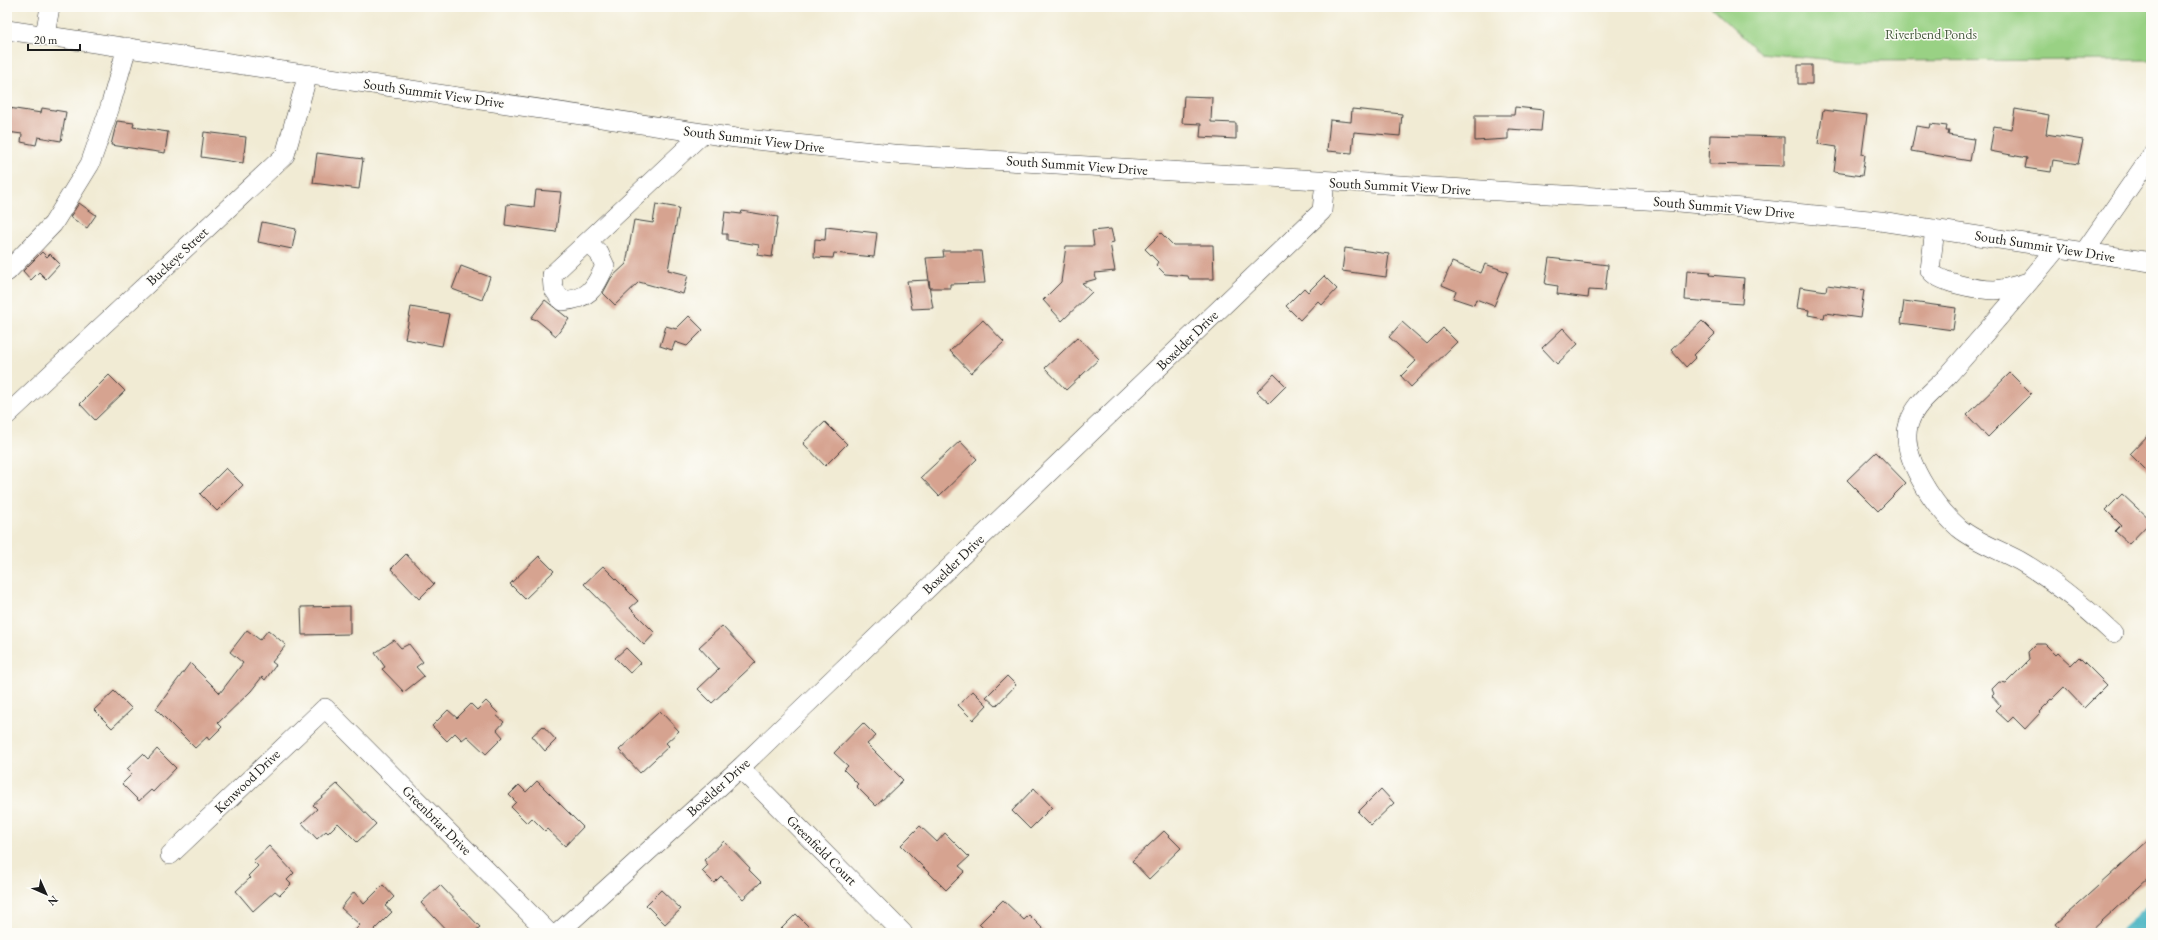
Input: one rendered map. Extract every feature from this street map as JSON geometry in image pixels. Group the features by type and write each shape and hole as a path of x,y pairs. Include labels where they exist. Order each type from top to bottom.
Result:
{"street":[{"path":"45,35 50,7"},
{"name":"South Summit View Drive","path":"7,30 736,138 893,154 1678,202 1880,221 2151,262"},
{"path":"7,272 53,224 90,164 110,107 127,47"},
{"name":"Buckeye Street","path":"7,415 285,154 308,74"},
{"path":"587,242 703,133"},
{"path":"2085,251 2151,156"},
{"name":"Boxelder Drive","path":"558,933 740,768 1322,210 1325,181"},
{"path":"1935,229 1930,270 1933,276 1949,281 1996,290 2029,282"},
{"path":"2057,248 1942,383 1921,402 1909,423 1908,448 1912,463 1930,495 1959,528 2021,561 2085,607 2113,633"},
{"name":"Kenwood Drive","path":"170,855 325,708"},
{"name":"Greenbriar Drive","path":"325,708 550,933"},
{"name":"Greenfield Court","path":"740,768 903,933"}],"green space":[{"name":"Riverbend Ponds","path":"1711,7 2151,7 2151,60 1845,61 1760,53"}],"building":[{"path":"1798,65 1812,65 1812,84 1798,84"},
{"path":"1184,96 1212,97 1211,122 1236,123 1236,139 1200,137 1201,124 1182,123"},
{"path":"1515,107 1543,110 1541,131 1508,129 1508,139 1475,141 1475,115 1514,115"},
{"path":"9,108 41,113 42,108 66,112 61,141 38,137 36,145 21,142 22,134 7,132"},
{"path":"1352,109 1402,114 1400,136 1354,132 1352,153 1327,151 1330,120 1351,122"},
{"path":"2015,109 2049,115 2046,134 2083,140 2078,164 2053,160 2051,172 2025,168 2027,158 1990,151 1994,126 2012,129"},
{"path":"1823,110 1867,115 1862,154 1865,155 1862,176 1834,172 1837,147 1818,144"},
{"path":"117,121 134,123 133,127 168,132 165,153 111,145"},
{"path":"1930,124 1947,126 1946,131 1949,131 1948,135 1974,139 1970,161 1911,151 1916,126 1929,128"},
{"path":"204,132 246,137 243,163 201,157"},
{"path":"1710,135 1784,137 1784,166 1709,164"},
{"path":"317,153 363,159 359,189 313,183"},
{"path":"536,190 561,192 556,232 505,225 507,204 534,207"},
{"path":"79,203 96,215 87,228 70,217"},
{"path":"656,204 679,208 668,270 688,275 683,294 639,282 615,305 603,293 611,278 626,264 634,220 653,223"},
{"path":"742,211 778,217 772,257 757,255 759,245 727,240 727,234 722,234 725,212 741,214"},
{"path":"262,222 296,229 292,249 258,242"},
{"path":"826,227 877,233 874,257 834,253 833,258 814,257 815,239 825,240"},
{"path":"1111,229 1114,242 1110,243 1115,271 1095,273 1096,279 1082,283 1092,292 1062,321 1043,300 1061,282 1066,246 1094,246 1092,231"},
{"path":"1161,233 1173,245 1213,245 1214,279 1189,279 1188,276 1165,274 1156,265 1158,262 1145,249"},
{"path":"1345,248 1389,254 1386,277 1342,271"},
{"path":"943,251 981,251 985,283 950,284 950,288 930,288 926,258 944,257"},
{"path":"42,252 47,257 50,254 60,264 46,279 39,272 31,280 23,271"},
{"path":"1549,258 1608,265 1605,291 1589,290 1588,298 1557,294 1558,286 1545,284"},
{"path":"1452,262 1481,273 1485,264 1508,272 1494,306 1476,299 1474,305 1453,298 1456,291 1442,285"},
{"path":"461,266 490,277 482,300 452,289"},
{"path":"1687,270 1710,272 1709,275 1744,278 1742,304 1685,300"},
{"path":"1324,276 1337,289 1322,305 1318,301 1300,320 1286,306 1304,288 1308,292"},
{"path":"928,280 933,308 912,309 907,281"},
{"path":"1827,285 1864,290 1860,318 1825,313 1824,318 1808,315 1809,310 1797,308 1800,287 1826,291"},
{"path":"545,300 569,319 556,336 537,320 531,318"},
{"path":"1904,301 1956,308 1953,330 1901,323"},
{"path":"411,307 449,314 442,346 405,339"},
{"path":"689,316 703,330 687,346 675,342 672,350 660,346 666,326 676,329"},
{"path":"983,320 1004,342 971,373 950,351"},
{"path":"1702,321 1715,334 1694,355 1696,357 1686,367 1671,350"},
{"path":"1402,322 1427,344 1443,328 1457,342 1411,387 1401,376 1416,361 1389,337"},
{"path":"1563,328 1578,344 1557,364 1542,348"},
{"path":"1078,337 1099,359 1066,390 1045,368"},
{"path":"2010,373 2031,394 1988,437 1967,415"},
{"path":"1274,374 1286,386 1269,403 1257,392"},
{"path":"109,375 125,391 95,420 80,404"},
{"path":"825,422 847,444 825,466 803,443"},
{"path":"2151,432 2151,475 2130,454"},
{"path":"960,441 977,459 939,496 921,477"},
{"path":"1876,452 1906,483 1878,511 1847,480"},
{"path":"226,468 243,485 217,511 200,494"},
{"path":"2122,494 2151,521 2129,544 2115,531 2121,525 2106,510"},
{"path":"406,554 434,584 419,599 391,569"},
{"path":"539,556 554,571 525,599 510,584"},
{"path":"603,566 638,601 630,608 655,633 644,645 584,584"},
{"path":"350,606 350,634 302,635 301,607"},
{"path":"722,626 756,662 712,703 698,689 719,669 699,647"},
{"path":"247,630 260,640 268,630 286,645 272,662 276,665 265,680 262,677 251,691 218,723 222,727 209,740 207,737 195,748 156,709 190,663 220,693 243,663 230,652"},
{"path":"394,640 401,648 409,644 423,662 416,667 424,676 404,692 382,669 385,667 375,653"},
{"path":"2036,644 2045,644 2056,655 2058,653 2071,665 2079,657 2107,685 2084,708 2064,687 2039,712 2040,713 2025,729 2013,717 2008,722 1995,710 2000,705 1992,696 1994,694 1992,689 1999,682 2006,683 2029,660 2028,652"},
{"path":"626,648 641,663 630,673 615,658"},
{"path":"1007,676 1016,685 996,706 986,697"},
{"path":"114,691 132,709 112,728 94,710"},
{"path":"973,691 987,705 973,720 958,705"},
{"path":"486,701 498,713 496,715 504,722 497,730 503,737 486,754 467,736 462,740 455,733 447,741 432,726 448,710 457,718 471,704 477,710"},
{"path":"660,711 679,731 666,743 669,746 640,773 619,750"},
{"path":"863,723 876,736 867,744 903,780 876,806 856,786 858,784 844,770 848,766 834,753"},
{"path":"543,726 556,740 545,751 532,736"},
{"path":"157,749 176,768 153,792 151,790 139,801 122,784 132,774 127,769 143,754 148,759"},
{"path":"537,781 583,827 565,846 547,829 545,831 532,818 527,823 511,807 516,802 509,795 519,785 526,792"},
{"path":"337,784 376,824 357,842 338,823 328,833 326,831 317,839 302,823 317,809 313,805"},
{"path":"1034,788 1052,807 1030,829 1012,811"},
{"path":"1381,789 1394,803 1371,825 1358,812"},
{"path":"920,826 937,842 945,833 969,857 959,866 965,871 946,890 901,845"},
{"path":"1164,831 1181,848 1149,879 1132,861"},
{"path":"2151,838 2151,876 2089,933 2064,933 2056,924"},
{"path":"724,841 750,868 749,870 761,882 743,899 721,876 714,883 702,871 708,865 704,860"},
{"path":"269,846 294,873 287,880 291,884 280,895 275,891 253,911 236,891 250,878 248,876 258,866 253,861"},
{"path":"383,885 394,897 385,906 392,912 371,933 352,933 360,925 341,908 354,892 364,904"},
{"path":"440,885 480,927 473,933 449,933 421,903"},
{"path":"661,890 681,909 665,924 646,905"},
{"path":"1003,900 1024,920 1029,915 1047,933 988,933 979,924"},
{"path":"796,914 815,933 777,933"}],"waterway":[{"path":"2129,933 2151,914"}]}
